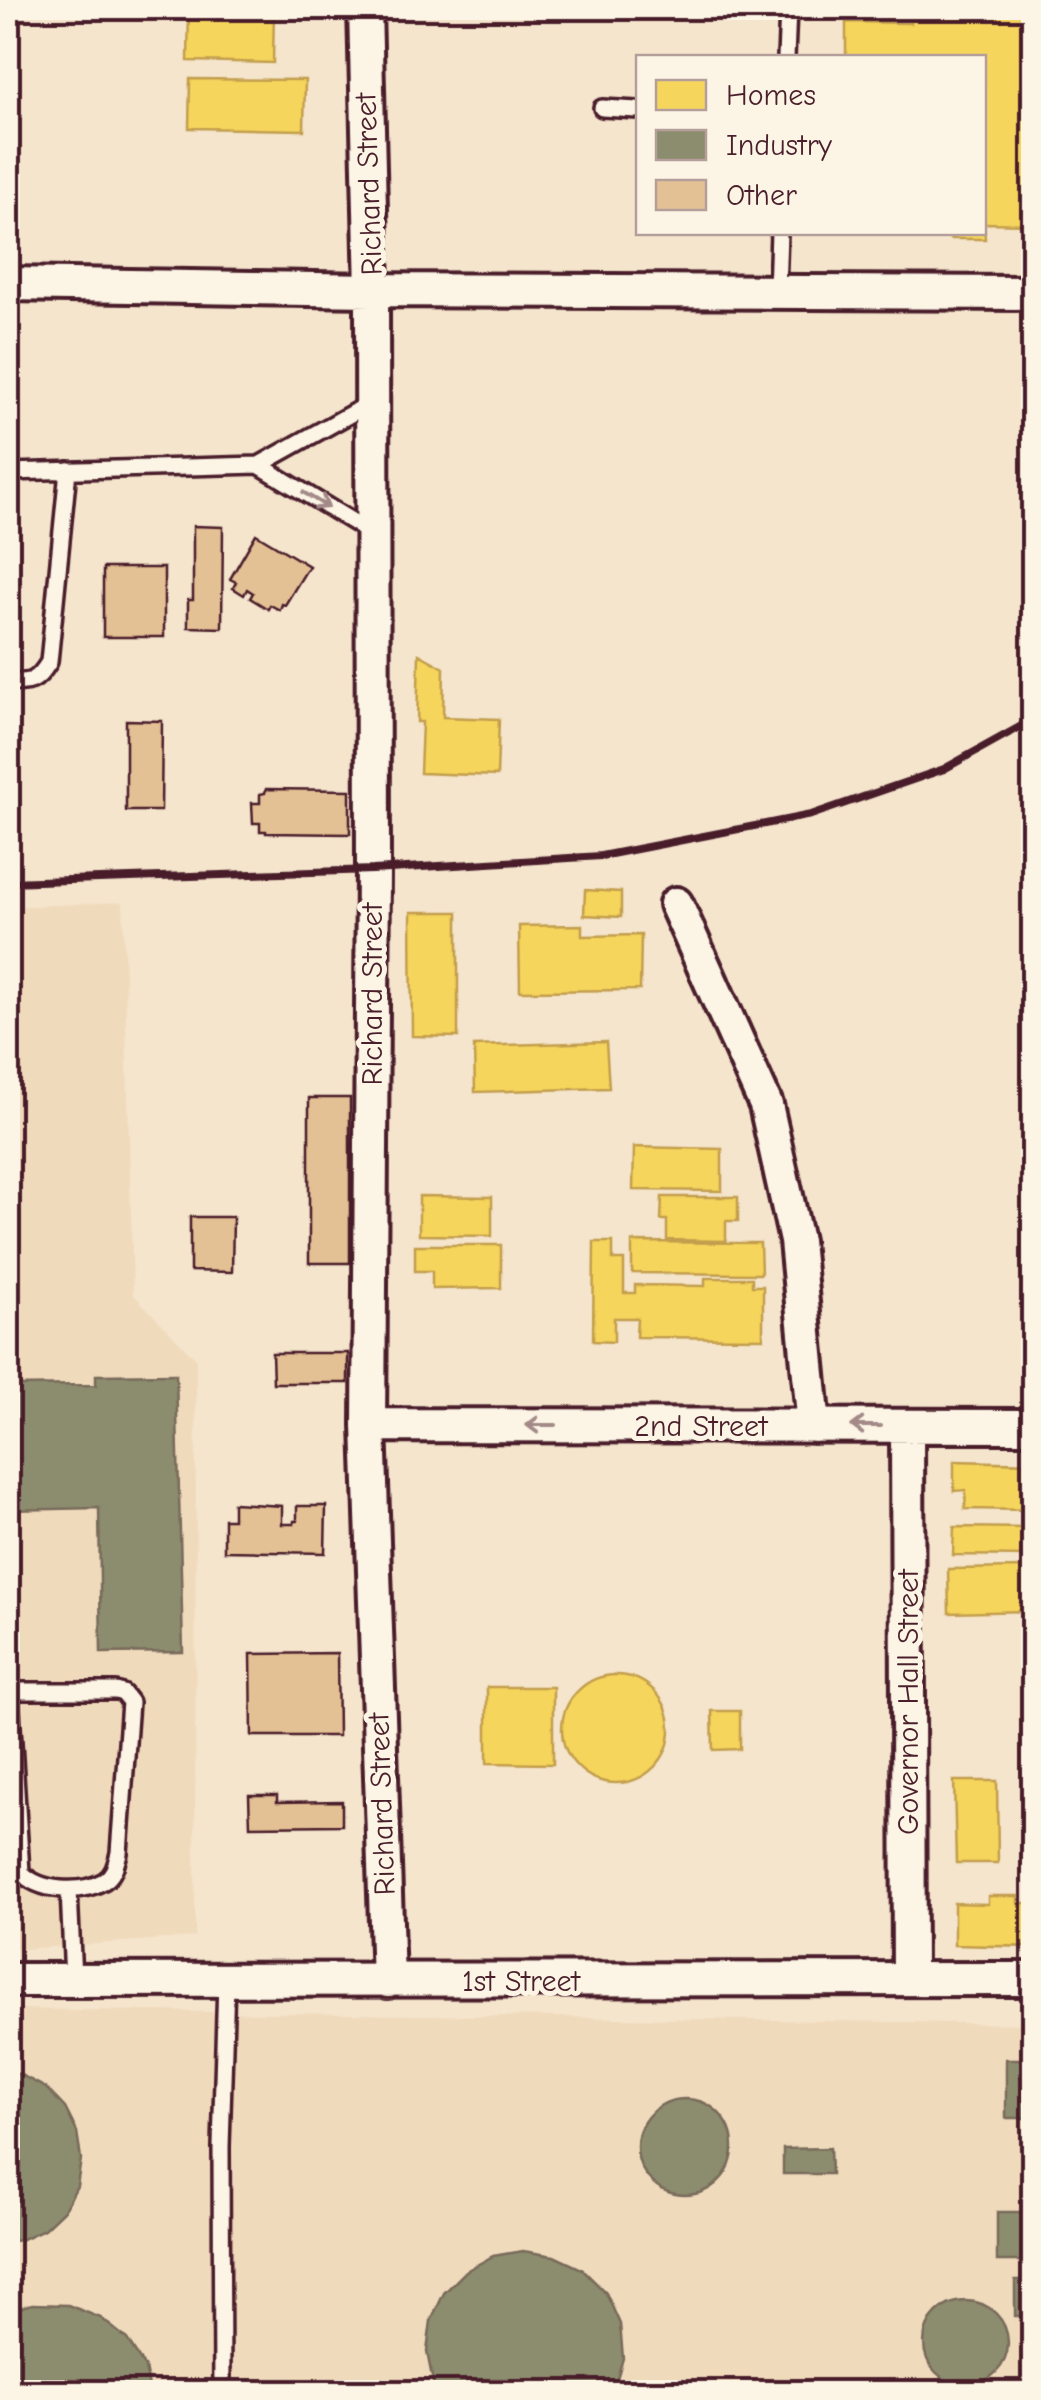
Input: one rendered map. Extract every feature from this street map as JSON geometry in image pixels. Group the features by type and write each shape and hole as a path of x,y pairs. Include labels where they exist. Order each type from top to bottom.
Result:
{"street":[{"name":"Richard Street","path":"364,8 372,290 369,1424 388,1981"},
{"path":"8,284 1034,293"},
{"path":"676,904 766,1104 796,1241 814,1426"},
{"name":"2nd Street","path":"369,1424 1034,1426"},
{"name":"Governor Hall Street","path":"907,1426 909,1978"},
{"name":"1st Street","path":"8,1980 1034,1979"}],"lane":[{"path":"786,55 788,8"},
{"path":"602,108 636,110"},
{"path":"777,292 779,235"},
{"path":"8,472 259,465 372,402"},
{"path":"259,465 372,535"},
{"path":"8,682 29,683 41,675 49,662 68,470"},
{"path":"12,1691 116,1692 123,1693 130,1702 115,1870 106,1880 69,1890 28,1880 21,1872 12,1691"},
{"path":"69,1890 73,1980"},
{"path":"222,2392 221,2147 226,1981"}],"shaded area":[{"path":"123,902 133,1294 196,1359 195,1937 8,1950 8,907"},
{"path":"8,2009 1033,2024 1033,2392 8,2392"}],"building: Homes":[{"path":"189,8 274,8 273,63 188,61"},
{"path":"911,8 1034,8 1034,224 986,223 986,55 846,55 846,22 911,23"},
{"path":"190,79 305,80 304,130 189,128"},
{"path":"950,235 985,235 985,239 950,239"},
{"path":"419,654 444,668 443,717 499,719 497,776 420,773"},
{"path":"585,890 621,892 621,917 584,915"},
{"path":"411,912 458,912 458,1037 412,1036"},
{"path":"582,925 582,936 641,935 640,990 520,991 519,926"},
{"path":"606,1042 609,1088 475,1092 474,1046"},
{"path":"634,1147 722,1149 722,1191 633,1190"},
{"path":"419,1196 492,1197 492,1236 419,1235"},
{"path":"662,1197 738,1197 738,1221 726,1221 726,1241 667,1240 667,1220 661,1220"},
{"path":"594,1242 613,1242 613,1260 624,1260 624,1293 635,1293 635,1285 705,1286 705,1278 752,1278 752,1286 763,1286 763,1338 636,1337 637,1318 614,1318 614,1342 593,1341"},
{"path":"632,1242 760,1243 761,1274 632,1273"},
{"path":"415,1245 501,1245 501,1288 432,1289 432,1271 415,1271"},
{"path":"954,1461 1034,1463 1034,1510 965,1509 966,1490 954,1491"},
{"path":"954,1527 1034,1528 1034,1556 953,1555"},
{"path":"1034,1568 1034,1611 949,1613 948,1569"},
{"path":"616,1675 637,1679 654,1691 666,1708 670,1729 666,1750 654,1767 637,1779 616,1783 595,1779 578,1767 566,1750 562,1729 566,1708 578,1691 595,1679"},
{"path":"487,1687 553,1687 553,1764 487,1763"},
{"path":"712,1711 740,1711 740,1749 713,1750"},
{"path":"954,1781 997,1781 998,1863 956,1863"},
{"path":"988,1896 1018,1896 1018,1903 1034,1903 1034,1947 954,1945 954,1903 988,1904"}],"building: Industry":[{"path":"176,1374 183,1652 101,1653 99,1508 8,1510 8,1386 96,1385 96,1375"},
{"path":"1006,2059 1034,2059 1034,2118 1006,2118"},
{"path":"8,2073 19,2074 46,2088 65,2108 77,2132 81,2159 77,2186 64,2210 44,2229 8,2242"},
{"path":"685,2099 703,2103 719,2113 729,2129 733,2147 729,2165 719,2181 703,2191 685,2195 667,2191 651,2181 641,2165 637,2147 641,2129 651,2113 667,2103"},
{"path":"830,2148 831,2174 783,2174 783,2149"},
{"path":"997,2212 1034,2212 1034,2261 997,2261"},
{"path":"523,2251 554,2256 582,2269 606,2293 620,2324 623,2358 613,2392 438,2392 427,2352 431,2321 444,2293 466,2271 493,2256"},
{"path":"1015,2280 1034,2280 1034,2316 1015,2316"},
{"path":"966,2301 989,2308 1001,2320 1008,2343 1001,2366 989,2378 966,2385 943,2378 931,2366 924,2343 931,2320 943,2308"},
{"path":"32,2304 68,2305 101,2318 127,2339 145,2368 150,2392 8,2392 8,2312"}],"building: Other":[{"path":"193,526 223,527 222,628 188,627 188,600 193,600"},
{"path":"256,534 309,566 280,610 270,605 268,609 250,598 253,593 247,589 244,595 233,588 236,582 230,579"},
{"path":"103,568 164,568 164,637 103,637"},
{"path":"126,720 162,721 161,811 126,811"},
{"path":"266,789 350,790 350,834 260,831 260,823 253,823 252,803 260,803 260,794"},
{"path":"309,1098 350,1098 350,1263 309,1263"},
{"path":"190,1217 233,1217 232,1272 190,1271"},
{"path":"272,1353 348,1353 348,1383 273,1383"},
{"path":"233,1503 282,1506 282,1524 297,1521 297,1506 326,1506 325,1553 224,1551 224,1519 233,1519"},
{"path":"337,1653 338,1736 252,1736 251,1654"},
{"path":"249,1795 277,1795 277,1802 342,1801 342,1825 250,1826"}],"railway":[{"path":"8,882 373,870 601,856 811,815 944,769 1034,719"}]}
